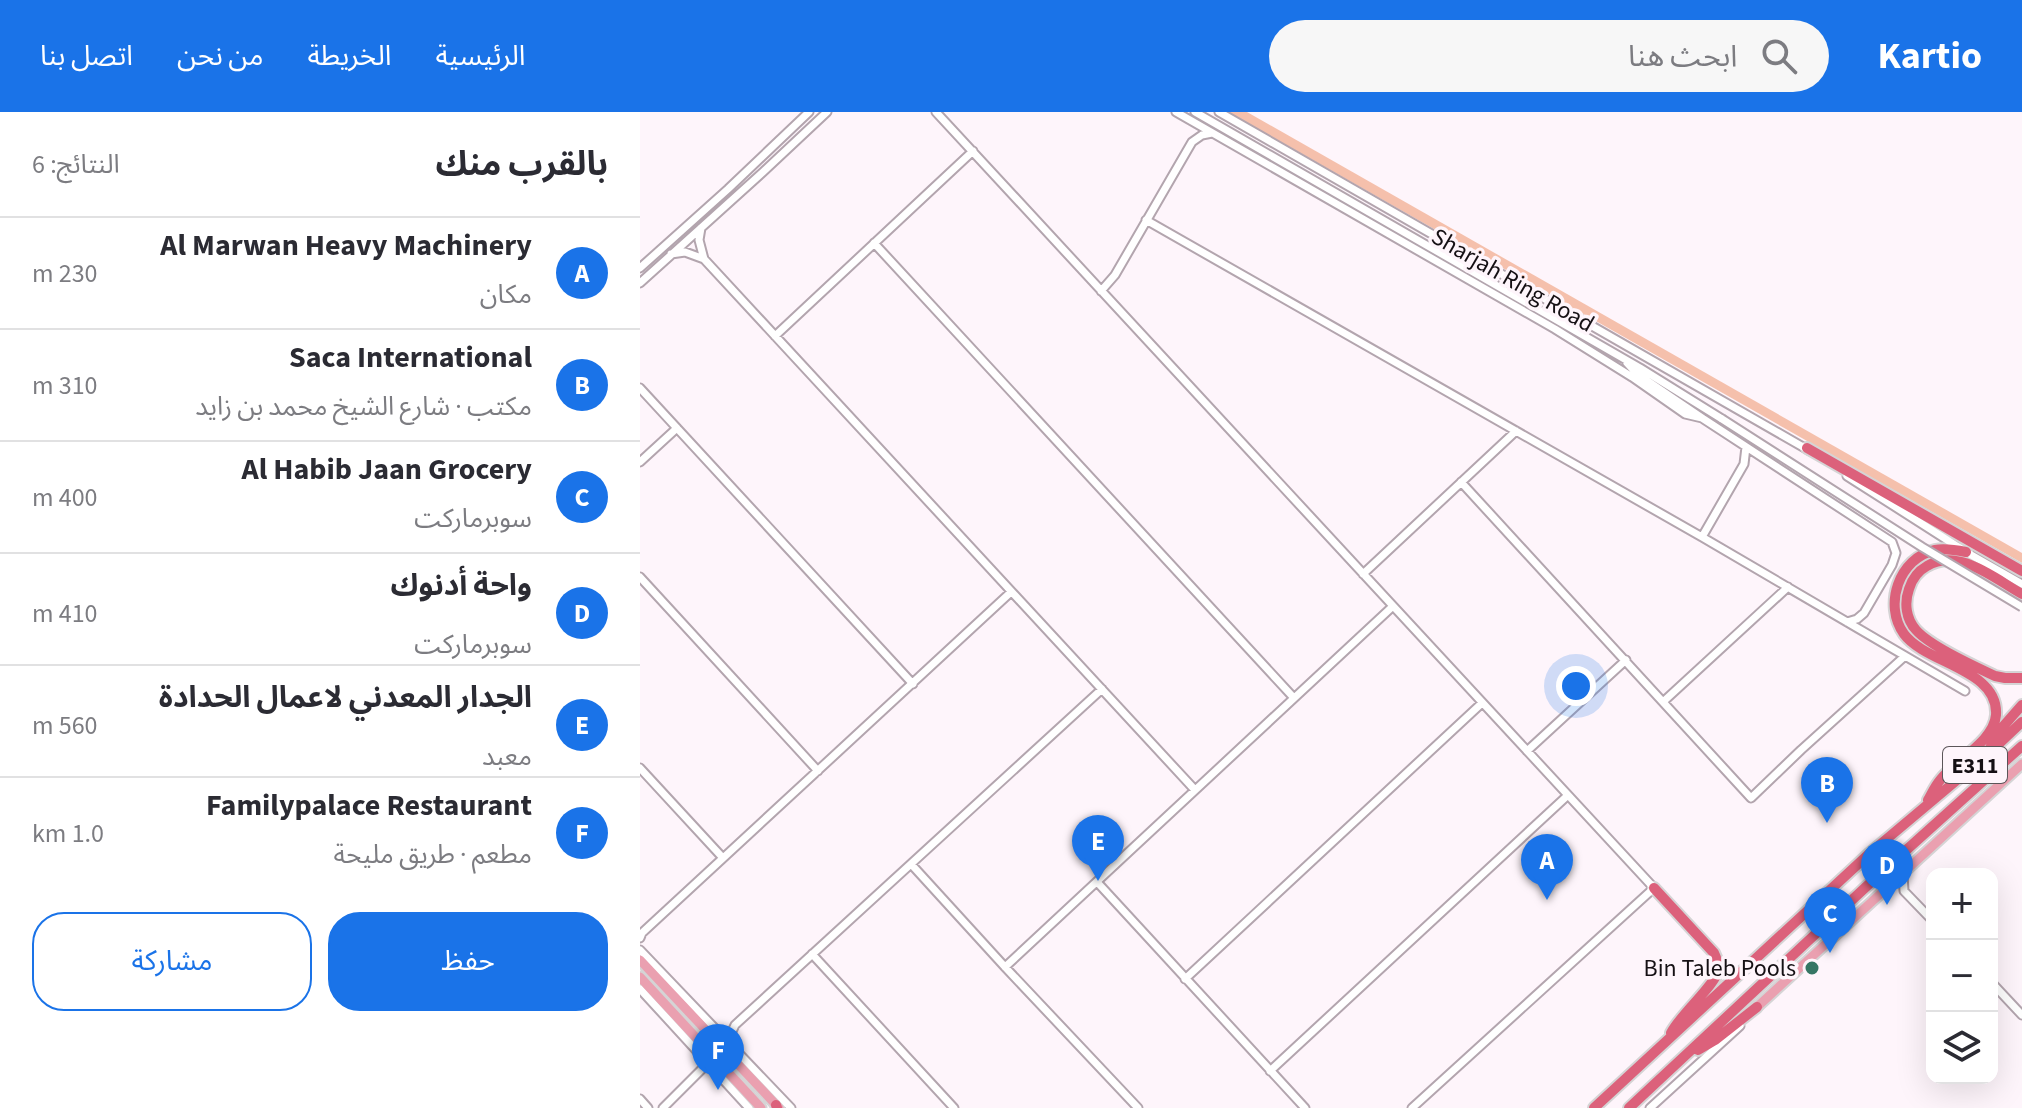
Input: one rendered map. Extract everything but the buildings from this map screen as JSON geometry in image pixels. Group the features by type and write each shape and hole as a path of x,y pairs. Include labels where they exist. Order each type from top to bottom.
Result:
{"highway":[{"path":"1807,448 2022,571"},
{"path":"1925,806 1941,779 1991,729 1996,710 1992,695 1981,682 1919,648 1902,632 1895,610 1896,592 1905,570 1920,557 1942,549 1966,552"},
{"path":"2022,594 1972,566 1947,559 1929,564 1917,574 1909,587 1907,610 1912,625 1924,638 1995,676 2022,678"},
{"path":"1989,753 1996,735 2022,705"},
{"name":"E311","path":"1594,1108 1870,853 2022,722"},
{"name":"E311","path":"1629,1108 2022,746"},
{"path":"1654,888 1714,953 1718,962 1716,977 1677,1023 1668,1040"},
{"path":"1686,1056 1715,1040 1757,1007"}],"main road":[{"path":"1757,1007 2022,764"},
{"path":"2007,778 2022,772"},
{"path":"640,960 778,1107"},
{"path":"640,977 761,1108"}],"street":[{"path":"640,268 809,112"},
{"path":"640,283 827,112"},
{"path":"936,112 1654,888 1412,1108"},
{"path":"1176,112 1555,329 1685,414 1702,418"},
{"path":"1195,112 1626,361 2022,607"},
{"name":"Sharjah Ring Road","path":"1219,112 1807,448 1966,552 2022,584"},
{"path":"1191,121 1192,142"},
{"path":"1101,291 1115,275 1192,142 1202,135 1213,133"},
{"path":"775,336 973,151"},
{"path":"1146,220 1965,691"},
{"path":"701,228 699,240 704,259"},
{"path":"874,243 1294,698"},
{"path":"671,254 691,253 704,259 1195,790"},
{"path":"1626,361 1637,374 1895,547 1894,560 1864,613 1846,622"},
{"path":"640,388 913,684"},
{"path":"640,462 677,428"},
{"path":"1363,574 1516,431"},
{"path":"1702,537 1744,464 1746,447"},
{"path":"1744,464 1761,457"},
{"path":"1461,482 1751,798 1905,656"},
{"path":"640,577 818,771"},
{"path":"1664,701 1788,587"},
{"path":"641,934 1011,592"},
{"path":"1005,967 1392,607"},
{"path":"1527,751 1626,660"},
{"path":"728,1040 735,1025 1102,689"},
{"path":"1185,979 1482,703"},
{"path":"640,768 723,858"},
{"path":"1270,1071 1567,796"},
{"path":"911,864 1138,1108"},
{"path":"1903,872 1904,891 1926,914"},
{"path":"1097,882 1305,1108"},
{"path":"640,950 791,1108"},
{"path":"812,954 954,1108"},
{"path":"640,989 749,1108"},
{"path":"1998,989 2022,1015"},
{"path":"1650,1108 1743,1024 1757,1007"},
{"path":"716,1028 735,1025"},
{"path":"663,1108 708,1063"},
{"path":"640,1099 648,1108"}],"shaded area":[{"path":"1228,112 1247,112 2022,553 2022,563"}],"place":[{"name":"Saca International","path":"1827,823"},
{"name":"الجدار المعدني لاعمال الحدادة","path":"1098,881"},
{"name":"Al Marwan Heavy Machinery","path":"1547,900"},
{"name":"واحة أدنوك","path":"1887,905"},
{"name":"Al Habib Jaan Grocery","path":"1830,953"},
{"name":"Bin Taleb Pools","path":"1812,968"},
{"name":"Familypalace Restaurant","path":"718,1090"}]}
